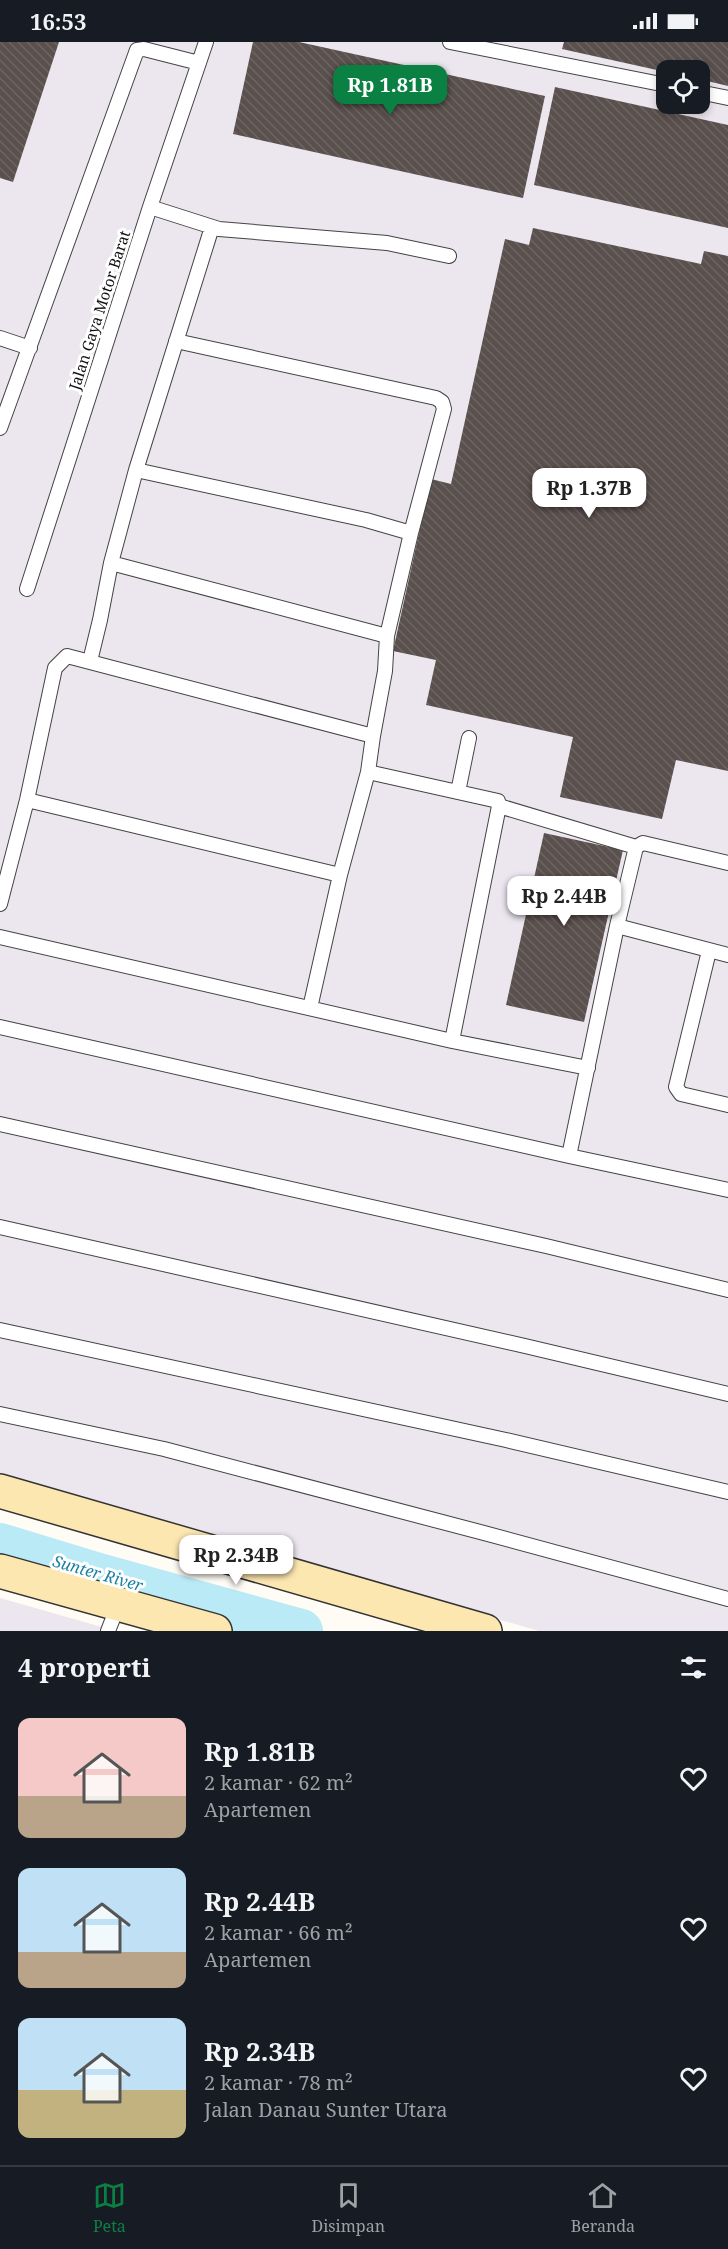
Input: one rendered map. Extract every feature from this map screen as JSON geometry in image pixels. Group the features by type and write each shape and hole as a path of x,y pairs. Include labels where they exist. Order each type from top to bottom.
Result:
{"main road":[{"path":"0,1491 485,1631"},
{"path":"0,1571 114,1617 215,1631"}],"lane":[{"name":"Jalan Gaya Motor Barat","path":"27,590 150,207 206,42"},
{"path":"450,42 656,83"},
{"path":"0,428 137,50 144,49 199,63"},
{"path":"710,94 728,98"},
{"path":"150,207 212,227 387,243 449,256"},
{"path":"90,661 111,563 136,470 212,227"},
{"path":"0,339 30,348"},
{"path":"176,341 436,398 442,402 444,409 411,533 387,636 385,671 368,772 340,875 310,1008"},
{"path":"136,470 366,520 411,533"},
{"path":"111,563 387,636"},
{"path":"0,904 27,800 55,668 68,656 373,736"},
{"path":"458,792 469,738"},
{"path":"368,772 498,801 499,806 453,1041"},
{"path":"27,800 340,875"},
{"path":"499,806 636,848"},
{"path":"569,1156 617,926 636,848 642,843 728,863"},
{"path":"617,926 728,955"},
{"path":"0,937 453,1041 588,1068"},
{"path":"709,951 676,1088 681,1094 728,1105"},
{"path":"0,1027 728,1190"},
{"path":"0,1124 546,1246 728,1290"},
{"path":"0,1227 525,1346 728,1395"},
{"path":"0,1330 506,1440 728,1492"},
{"path":"0,1414 164,1449 728,1599"}],"shaded area":[{"path":"0,42 728,42 728,1631 539,1631 0,1476"},
{"path":"0,1598 116,1631 0,1631"}],"building":[{"path":"0,42 59,42 13,182 0,178"},
{"path":"253,42 299,42 545,96 523,198 233,134"},
{"path":"564,42 728,42 728,86 710,82 710,60 656,60 656,70 562,49"},
{"path":"555,87 656,109 656,114 678,114 728,125 728,228 534,185"},
{"path":"533,228 701,264 704,251 728,256 728,771 676,760 662,819 560,797 573,737 426,705 436,660 393,651 431,479 451,484 505,239 529,245"},
{"path":"544,833 623,850 584,1022 506,1005"}],"waterway":[{"name":"Sunter River","path":"0,1545 301,1631"}]}
